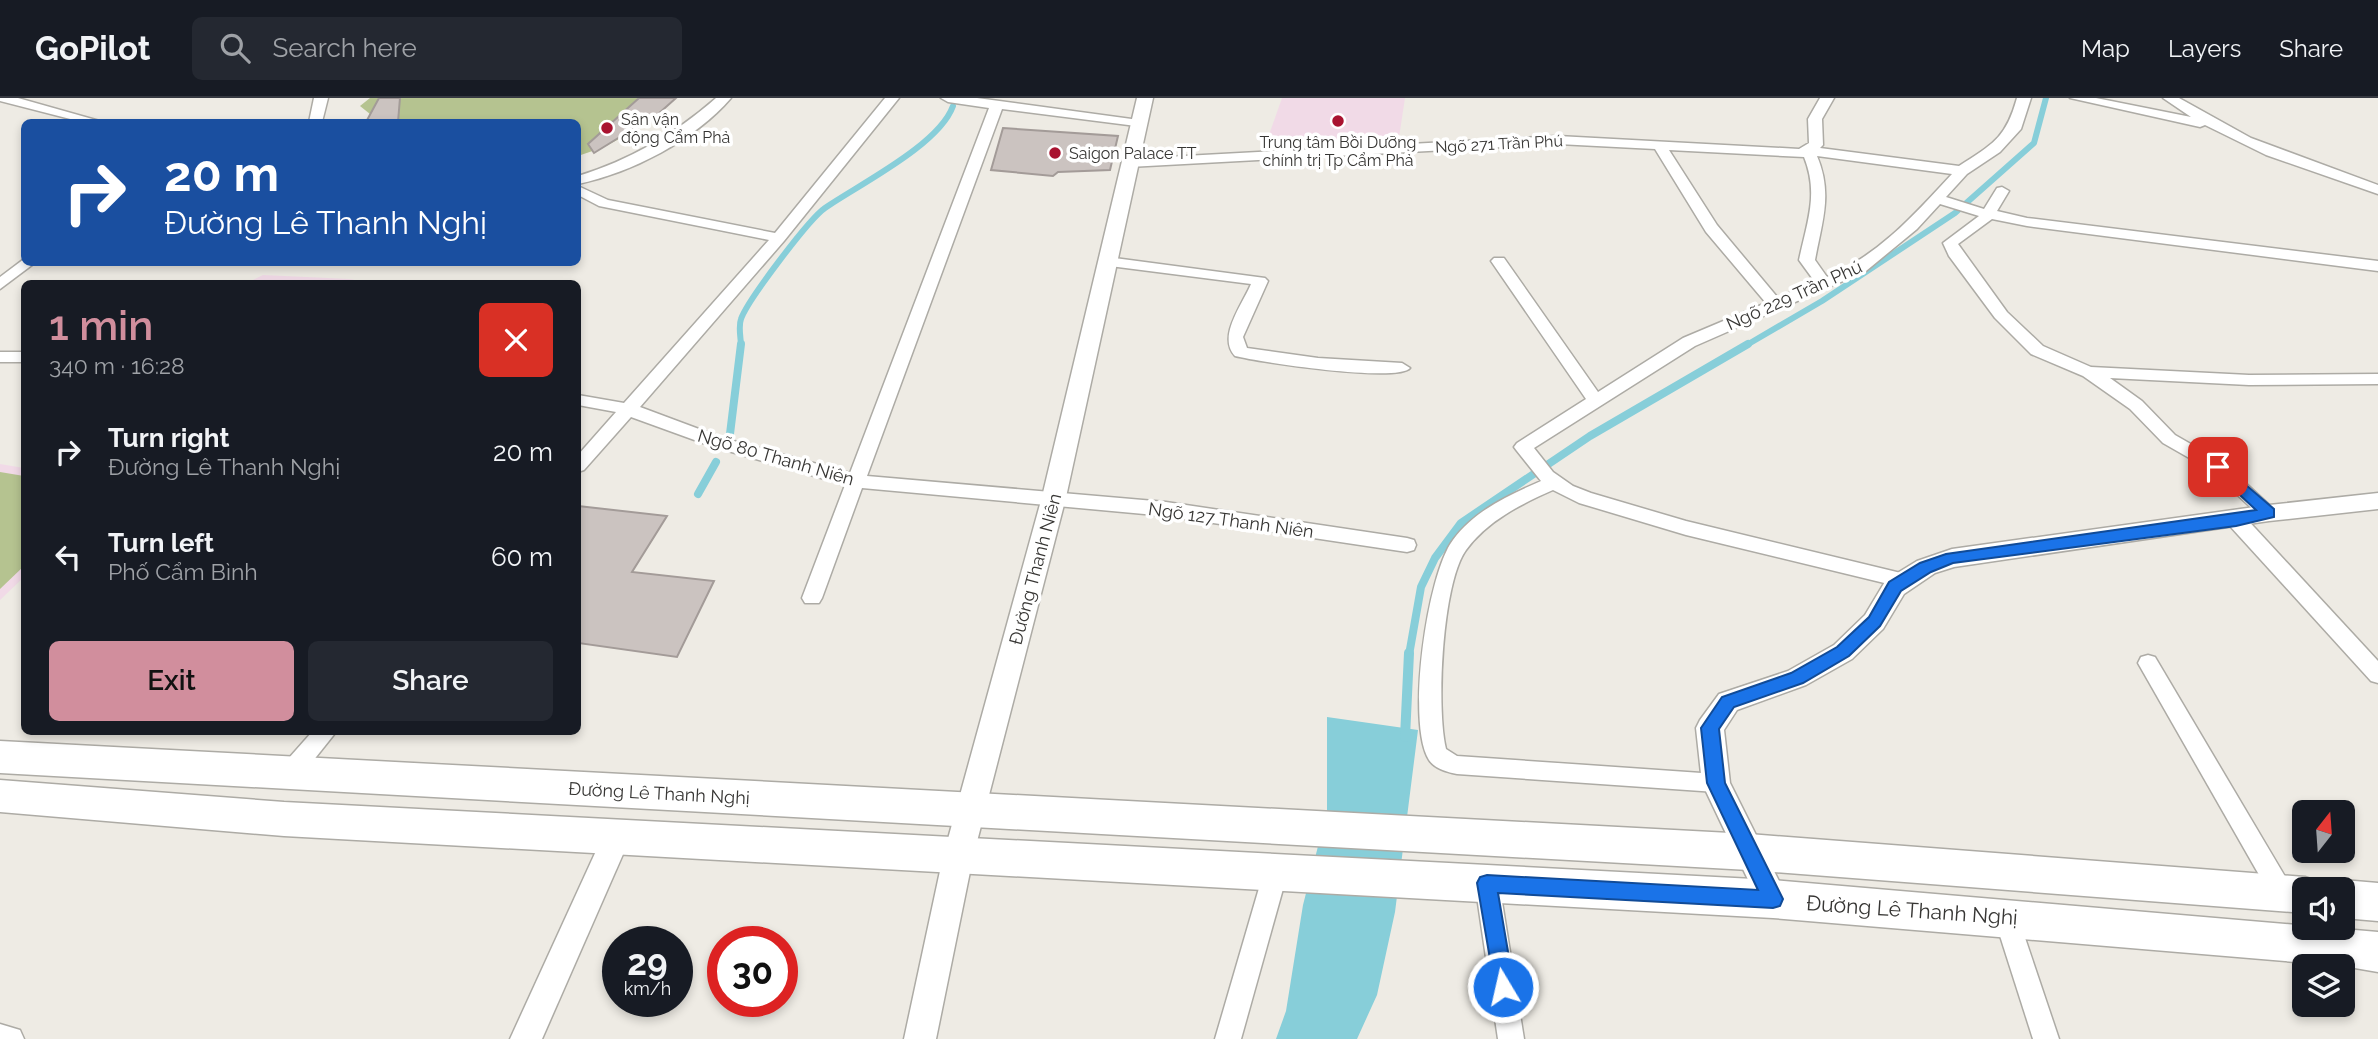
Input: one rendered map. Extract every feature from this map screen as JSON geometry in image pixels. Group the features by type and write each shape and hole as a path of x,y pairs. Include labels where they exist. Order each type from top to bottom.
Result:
{"highway":[{"name":"Đường Lê Thanh Nghị","path":"0,757 1749,852"},
{"path":"0,796 284,819 1292,873"},
{"path":"1749,852 2292,894"},
{"name":"Đường Lê Thanh Nghị","path":"1292,873 1773,899 2006,917 2378,952"},
{"path":"2355,900 2378,902"}],"street":[{"path":"3,98 84,119"},
{"path":"317,119 321,98"},
{"path":"581,179 652,152 694,126 724,98"},
{"path":"581,463 779,238 892,98"},
{"path":"948,98 1139,124"},
{"name":"Đường Thanh Niên","path":"920,1039 958,857 1055,497 1145,98"},
{"path":"1825,284 1807,260 1821,192 1819,177 1808,151 1816,145 1815,119 1827,98"},
{"name":"Ngõ 229 Trần Phú","path":"1551,479 1528,453 1626,380 1689,342 1861,268 1946,201 1962,172 1995,149 2016,126 2024,98"},
{"path":"2077,98 2211,125"},
{"path":"2170,98 2211,125 2263,151 2378,190"},
{"path":"812,598 997,105"},
{"name":"Ngõ 271 Trần Phú","path":"1129,163 1558,140 1780,153 1808,151 1962,172"},
{"path":"1659,144 1678,181 1716,237 1776,305"},
{"path":"2002,191 1988,215 1951,243 1954,253 2001,315 2037,350 2089,372 2136,405 2169,439 2218,467 2269,513"},
{"path":"581,192 604,203 779,238"},
{"path":"1946,201 1988,215 2227,249 2378,266"},
{"path":"1499,261 1597,402"},
{"path":"1107,262 1260,281 1236,337 1236,346 1240,351 1266,357 1402,368"},
{"path":"0,284 24,266"},
{"path":"0,357 21,357"},
{"path":"2089,372 2249,380 2378,379"},
{"name":"Ngõ 80 Thanh Niên","path":"581,401 628,409 717,442 855,481 1055,497"},
{"path":"1716,783 1457,765 1443,761 1435,750 1429,720 1437,620 1449,562 1473,529 1551,479 1585,498 1686,528 1905,581"},
{"name":"Ngõ 127 Thanh Niên","path":"1055,497 1166,509 1407,545"},
{"path":"1773,899 1716,783 1710,728 1728,702 1797,678 1843,652 1874,622 1895,587 1926,567 1952,558 2236,520 2269,513 2378,501"},
{"path":"2236,520 2369,656 2378,675"},
{"path":"2148,663 2292,891"},
{"path":"289,774 322,735"},
{"path":"526,1039 617,836"},
{"path":"1228,1039 1292,873"},
{"path":"1487,883 1511,1039"},
{"path":"2006,917 2046,1039"},
{"path":"0,1036 11,1039"}],"shaded area":[{"name":"Trung tâm Bồi Dưỡng chính trị Tp Cẩm Phả","path":"1282,98 1405,98 1398,144 1265,146"},
{"path":"263,275 354,280 253,280"},
{"path":"0,464 21,468 21,580 0,600"}],"green space":[{"name":"Sân vận động Cẩm Phả","path":"370,98 676,98 647,124 604,147 581,155 581,119 368,119 370,114 360,106"},
{"path":"0,472 21,476 21,569 0,589"}],"water":[{"path":"1327,717 1418,730 1395,912 1377,995 1357,1039 1276,1039 1286,1011 1303,905 1327,811"}],"building":[{"path":"379,98 400,98 398,119 368,119"},
{"path":"639,98 676,98 647,124 641,124 594,153 588,144"},
{"name":"Saigon Palace TT","path":"1003,128 1118,136 1110,170 1058,172 1053,176 991,170"},
{"path":"581,506 667,516 632,572 714,581 677,657 581,643"}],"waterway":[{"path":"1745,346 1822,301 1955,213 2034,143 2046,98"},
{"path":"741,345 740,322 746,310 806,227 825,208 916,149 945,121 953,106"},
{"path":"1409,655 1421,587 1435,558 1461,523 1590,436 1748,344"},
{"path":"729,442 741,345"},
{"path":"698,494 716,462"},
{"path":"1405,737 1409,653"}],"place":[{"name":"Trung tâm Bồi Dưỡng chính trị Tp Cẩm Phả","path":"1338,121"},
{"name":"Sân vận động Cẩm Phả","path":"607,128"},
{"name":"Saigon Palace TT","path":"1055,153"}],"route":[{"path":"1503,987 1487,883 1773,899 1716,783 1710,728 1728,702 1756,690 1797,678 1843,652 1874,622 1895,587 1926,567 1952,558 2236,520 2269,513 2218,467"}]}
